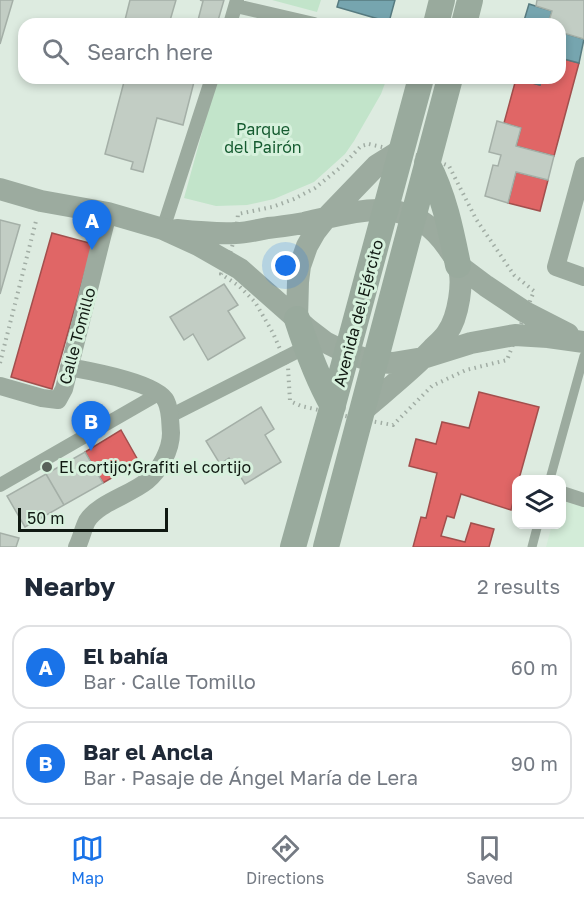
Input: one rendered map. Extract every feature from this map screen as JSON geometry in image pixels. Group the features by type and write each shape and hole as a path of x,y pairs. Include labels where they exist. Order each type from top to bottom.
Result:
{"main road":[{"path":"438,18 442,0"},
{"path":"466,18 470,0"},
{"name":"Avenida del Ejército","path":"293,547 419,84"},
{"name":"Avenida del Ejército","path":"326,547 448,84"},
{"path":"428,163 438,182 447,212 458,265"},
{"path":"297,319 320,383 333,406"}],"street":[{"path":"232,18 236,3 292,18"},
{"path":"163,229 210,84"},
{"path":"297,319 300,266 307,246 326,218 377,165 401,150"},
{"path":"584,166 556,267 584,277"},
{"path":"0,189 41,201 108,213 163,229 198,245 252,278 316,335 337,349 375,362 393,363 423,358 471,344 515,335 548,337 583,346"},
{"path":"163,229 237,233 301,224 349,212 372,210 395,211 414,216 433,229 458,265 525,312 583,346"},
{"name":"Calle Tomillo","path":"0,386 42,398 58,400 64,389 108,213"},
{"path":"360,413 423,358 448,332 457,309 461,286 458,265"},
{"path":"170,416 306,347"},
{"path":"69,367 127,379 160,393 166,400 170,416 171,438 165,457 157,470 147,481 125,496 101,507 88,520 77,547"},
{"path":"0,485 160,393"},
{"path":"566,495 584,500"}],"lane":[{"path":"551,475 583,346"},
{"path":"532,547 537,529"}],"path":[{"path":"228,262 237,233 238,214 272,207 315,188 361,146 369,144 401,150"},
{"path":"0,363 41,201"}],"shaded area":[{"path":"566,501 584,506 584,547 546,547 551,529 566,529"}],"green space":[{"path":"272,0 321,0 317,12"},
{"name":"Parque del Pairón","path":"215,84 385,84 345,154 314,182 274,199 247,205 216,206 184,198"}],"building: Shops":[{"path":"566,60 579,63 554,156 516,146 521,128 504,123 515,84 566,84"},
{"path":"516,172 548,180 540,211 508,203"},
{"path":"52,233 93,244 52,389 11,377"},
{"path":"479,392 539,407 520,475 512,475 511,510 461,494 454,518 447,516 441,536 465,542 471,523 494,529 489,547 413,547 421,517 426,518 437,473 409,466 416,439 436,444 442,422 469,428"},
{"path":"121,430 139,462 103,483 85,452"}],"building: Public":[{"path":"339,0 395,0 390,18 375,18 337,7"},
{"path":"529,4 552,11 550,18 525,18"},
{"path":"566,34 584,39 579,63 566,60"}],"building: Other":[{"path":"0,0 13,0 0,44"},
{"path":"130,0 176,0 171,18 126,18"},
{"path":"200,0 224,0 219,18 199,18 203,1"},
{"path":"537,0 584,0 584,39 566,34 566,18 550,18 552,11 536,6"},
{"path":"123,84 193,84 183,125 157,118 143,172 131,169 133,162 105,154"},
{"path":"497,121 521,128 516,146 554,156 548,180 516,172 508,203 485,196 493,165 498,166 501,155 489,152"},
{"path":"0,220 20,225 0,294"},
{"path":"224,284 238,305 228,311 245,338 208,360 193,334 184,340 170,317"},
{"path":"261,407 274,429 265,435 281,462 245,484 229,458 220,464 206,441"},
{"path":"85,452 103,483 64,505 46,474"},
{"path":"46,474 64,505 25,527 7,496"},
{"path":"0,533 19,538 16,547 0,547"}],"place":[{"name":"El bahía","path":"92,250"},
{"name":"Bar el Ancla","path":"91,451"},
{"name":"El cortijo;Grafiti el cortijo","path":"47,467"}]}
